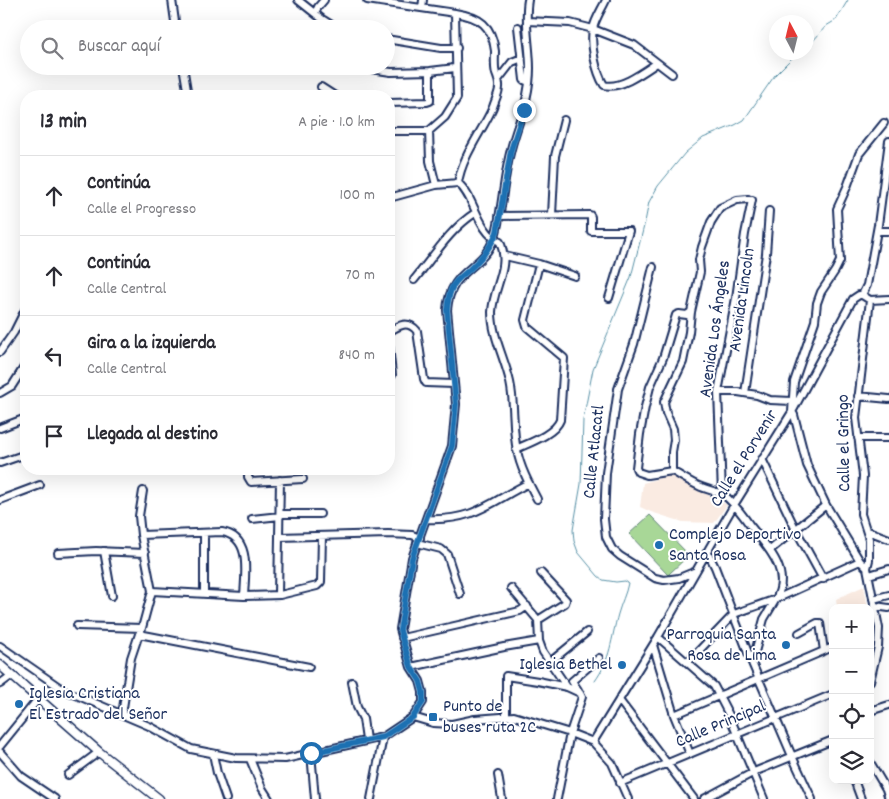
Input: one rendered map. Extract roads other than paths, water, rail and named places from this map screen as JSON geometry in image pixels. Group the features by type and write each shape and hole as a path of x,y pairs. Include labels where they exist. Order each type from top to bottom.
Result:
{"main road":[{"path":"0,665 99,752 159,799"}],"street":[{"path":"172,0 175,20"},
{"path":"298,0 325,20"},
{"path":"315,13 324,0"},
{"path":"367,0 471,16 485,24 494,40 499,85 497,96 488,120 460,170 458,183"},
{"path":"422,8 423,0"},
{"path":"0,646 62,689 149,726 192,749 212,754 250,759 285,759 383,737 413,717 423,702 423,692 420,681 411,667 400,630 412,558 452,446 456,404 447,310 448,298 457,280 491,246 494,239 511,150 524,110 529,82 528,0"},
{"path":"606,0 594,29 595,64 604,85 608,87 615,86 657,62"},
{"path":"395,131 430,131 445,117 457,98 455,13"},
{"path":"527,20 570,23 594,29 634,45 672,74"},
{"path":"518,27 524,80 529,82"},
{"path":"395,40 441,48 456,48"},
{"path":"498,80 512,62 522,58"},
{"path":"395,72 456,68"},
{"path":"395,103 427,102 430,100 430,71"},
{"path":"184,75 187,90"},
{"path":"321,87 326,90"},
{"path":"552,215 555,156 564,120"},
{"path":"884,123 859,154 847,187 836,209 840,261 821,292 817,303 814,321 794,382 792,412 808,465 826,505 860,561 868,571 889,570"},
{"path":"430,131 430,161 436,185"},
{"name":"Calle el Porvenir","path":"593,742 658,637 734,505 792,412 853,299 861,295 867,285 877,231 889,141"},
{"path":"395,196 436,185 458,183 463,187 475,213 494,239 500,242 505,256 493,301 492,313 496,338 504,358 511,385 516,449 536,499"},
{"name":"Avenida Los Ángeles","path":"691,312 700,272 699,260 711,222 720,208 737,200 750,199 736,298 718,392 722,493"},
{"name":"Avenida Lincoln","path":"745,393 766,254 769,211"},
{"path":"414,280 450,236 466,219 475,213"},
{"path":"499,216 590,215 591,231 629,231 609,298"},
{"path":"877,231 889,231"},
{"path":"505,256 575,276"},
{"path":"516,449 545,435 560,420 564,358 527,327 525,320 538,264"},
{"name":"Calle Atlacatl","path":"653,267 634,344 618,389 606,473 604,519 606,537 612,549 620,556 655,578 664,580 679,578 696,571"},
{"path":"861,295 870,300 889,298"},
{"name":"Calle el Gringo","path":"870,300 856,418 863,476 861,514 868,531 868,571 874,604"},
{"path":"672,471 673,429 666,413 664,402 682,362 690,332 691,312"},
{"path":"691,312 687,315 676,315 663,358 650,387 636,468 638,472 647,475 672,471 696,485 713,492 722,493 770,550 780,571 781,590 764,619 752,663"},
{"path":"0,352 20,320"},
{"path":"395,328 404,324 414,327 417,331 426,383 454,384"},
{"path":"0,394 12,386 20,373"},
{"path":"718,392 757,394 770,400 792,401"},
{"path":"858,396 889,399"},
{"path":"0,428 20,420"},
{"path":"858,438 889,438"},
{"path":"0,463 20,456"},
{"path":"762,459 795,528 823,579"},
{"path":"248,475 251,482 303,479"},
{"path":"278,595 280,480"},
{"path":"427,520 449,519 476,512 529,483"},
{"path":"0,500 40,484"},
{"path":"122,714 132,658 152,591 139,516 144,491"},
{"path":"770,550 826,505"},
{"path":"252,519 280,515 320,514"},
{"path":"868,531 889,539"},
{"path":"204,533 204,594"},
{"path":"141,535 228,533 242,546 245,554 244,596"},
{"path":"279,536 412,535 441,549 447,554 460,594"},
{"path":"152,591 244,596 278,595 312,588 321,582 322,536"},
{"path":"58,554 104,551 145,553"},
{"path":"104,551 112,596"},
{"path":"706,554 710,557 715,567 752,663 812,799"},
{"path":"688,662 734,614 776,599 860,561"},
{"path":"538,620 565,603 566,600 542,573"},
{"path":"511,588 538,620 539,642 543,652 567,687"},
{"path":"873,599 889,596"},
{"path":"402,638 520,611 527,606"},
{"path":"874,606 889,608"},
{"name":"Calle el Gringo","path":"874,606 879,628 878,647 874,663"},
{"path":"800,634 816,623 820,623 824,651"},
{"path":"78,626 140,631 309,667"},
{"path":"874,630 879,628"},
{"path":"550,662 587,632"},
{"path":"658,637 712,683 720,695 764,799"},
{"path":"411,667 504,647 539,642"},
{"path":"653,645 674,715 690,754"},
{"path":"674,715 829,649"},
{"path":"557,799 570,732 581,702 580,693 572,681 598,658"},
{"path":"0,684 12,675"},
{"path":"506,716 506,676 538,680 567,687 580,693"},
{"path":"352,682 357,707 363,719 366,740"},
{"name":"Calle Principal","path":"620,783 829,696"},
{"path":"0,746 38,699"},
{"path":"619,700 694,799"},
{"path":"874,710 889,704"},
{"path":"413,717 433,723 452,724 474,718 514,716 570,732 593,742 612,763 628,799"},
{"path":"371,799 383,737"},
{"path":"704,799 754,772 829,742"},
{"path":"0,752 21,776 55,799"},
{"path":"68,775 99,752"},
{"path":"311,753 315,799"},
{"path":"212,754 218,780 226,799"},
{"path":"250,759 262,788 269,799"},
{"path":"874,769 886,789 889,799"},
{"path":"498,775 502,799"},
{"path":"855,784 861,799"}],"waterway":[{"path":"814,40 826,26 836,20 848,0"},
{"path":"595,681 610,649 628,583 625,581 603,580 578,552 574,541 573,530 581,484 583,420 593,369 631,277 649,202 658,186 685,153 703,138 744,120 775,75 790,60"}],"place":[{"name":"Complejo Deportivo Santa Rosa","path":"659,545"},
{"name":"Parroquia Santa Rosa de Lima","path":"786,645"},
{"name":"Iglesia Bethel","path":"622,665"},
{"name":"Iglesia Cristiana El Estrado del Señor","path":"19,704"},
{"name":"Punto de buses ruta 2C","path":"433,717"}]}
